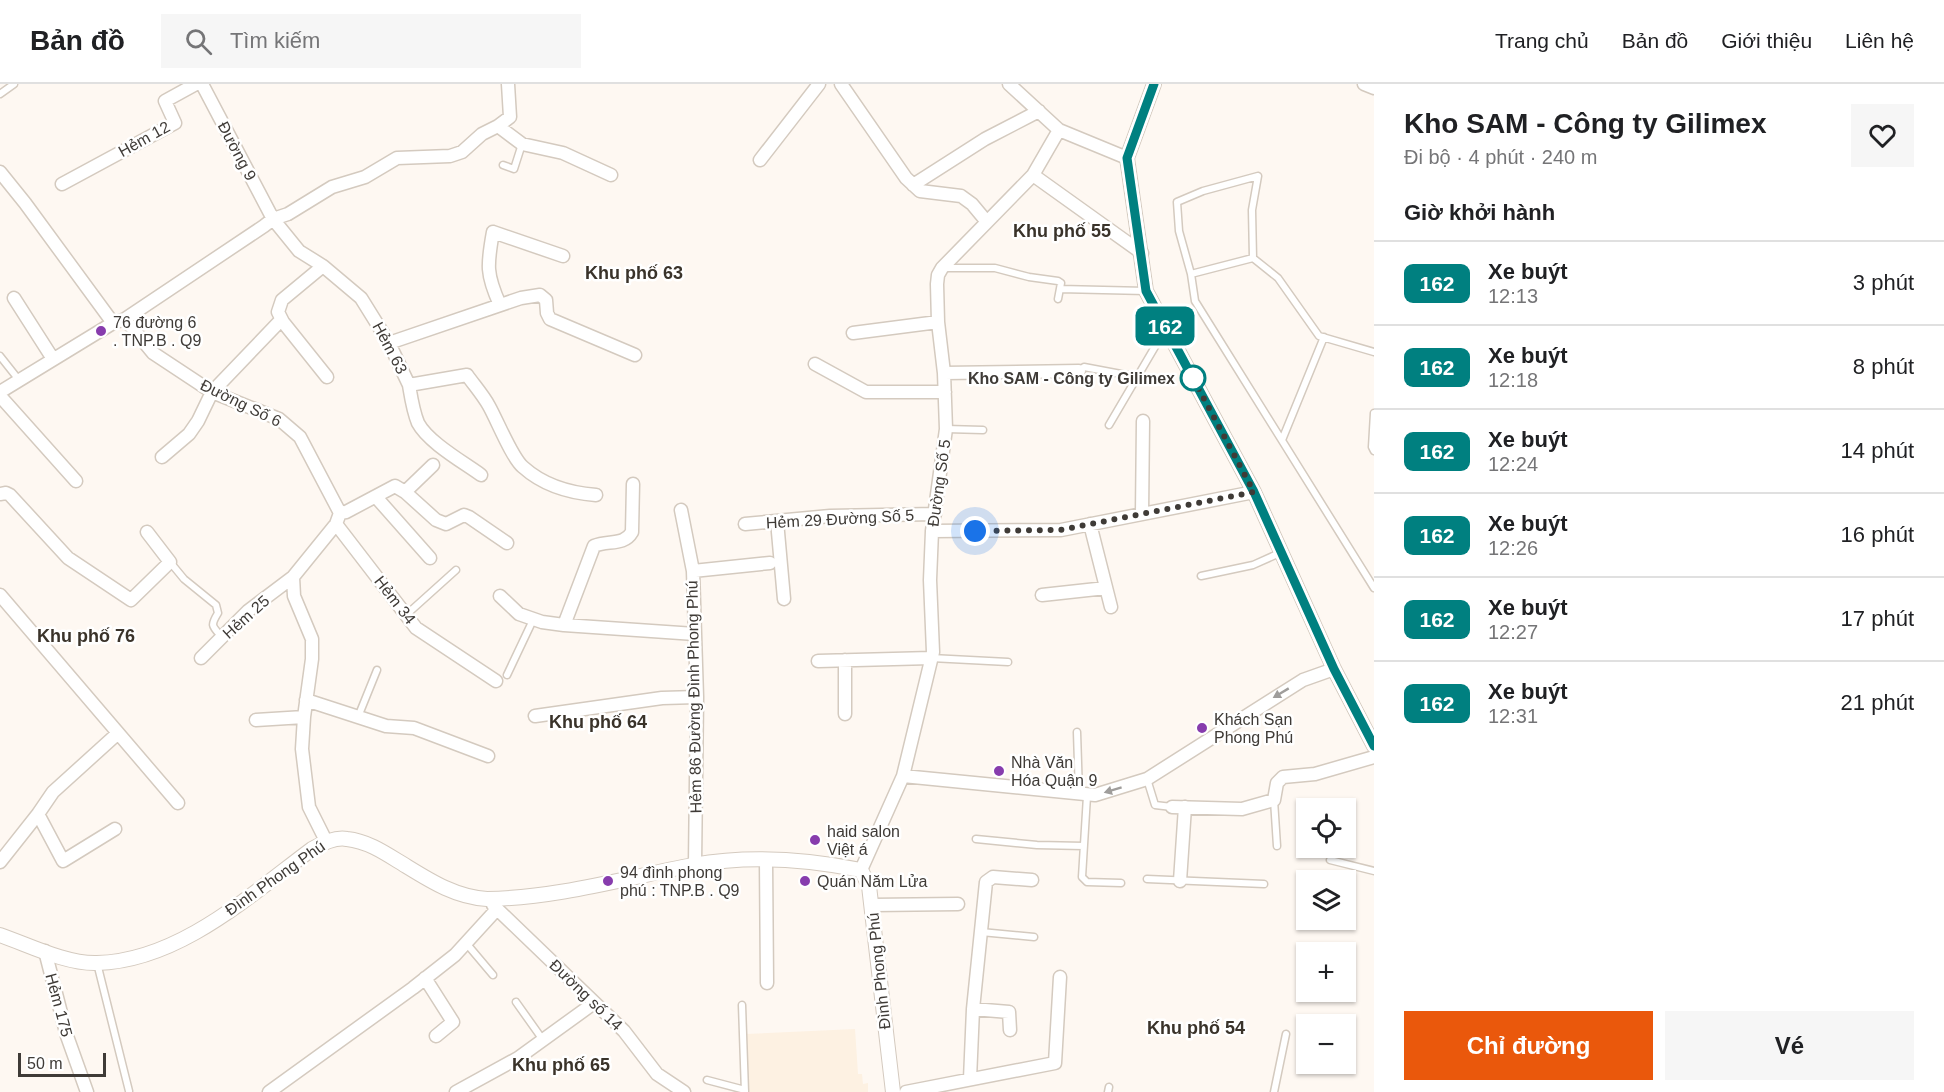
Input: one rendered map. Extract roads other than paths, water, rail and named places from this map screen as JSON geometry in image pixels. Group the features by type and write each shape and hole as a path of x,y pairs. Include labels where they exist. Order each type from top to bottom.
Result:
{"street":[{"name":"Hẻm 12","path":"62,184 175,123 165,101 196,84"},
{"name":"Đường 9","path":"202,84 273,219"},
{"path":"76,481 0,394 53,359 119,321 273,219 288,214 332,187 365,177 397,158 450,156 462,152 482,134 510,117 508,84"},
{"path":"760,160 819,84"},
{"path":"841,84 913,185 920,191 961,196 972,204 987,222"},
{"path":"1010,84 1059,130 1127,158"},
{"path":"1154,84 1127,158 1146,291 1254,492 1334,669 1374,746"},
{"path":"1364,84 1374,88"},
{"path":"913,185 985,139 1039,111"},
{"path":"498,126 522,144 562,153 611,175"},
{"path":"942,268 1034,175 1059,130"},
{"name":"Đường Số 6","path":"0,172 119,321 153,353 212,392 279,419 300,437 338,519"},
{"path":"1034,175 1142,253"},
{"name":"Hẻm 63","path":"273,219 300,250 361,298 389,343 409,385 466,375 487,402 515,459 523,467 541,479 577,494 596,495"},
{"path":"501,305 490,282 488,262 493,231 563,256"},
{"path":"322,266 282,300 278,312 281,320 327,377"},
{"name":"Đường Số 5","path":"861,870 903,776 933,652 930,579 932,531 946,429 937,284 942,268"},
{"path":"389,343 521,298 542,295 546,300 550,319 635,355"},
{"path":"14,298 53,359"},
{"path":"162,457 189,434 198,422 212,392 281,320"},
{"path":"853,333 938,322"},
{"path":"815,364 866,392 945,392"},
{"path":"944,373 1079,371"},
{"path":"409,385 415,414 421,427 438,443 481,475"},
{"path":"1142,514 1143,420"},
{"path":"405,492 432,465"},
{"path":"564,625 594,546 622,541 632,532 633,484"},
{"path":"326,841 309,807 302,749 312,659 312,639 294,596 293,578 338,519 346,512 395,486 436,520 446,524 464,515 507,543"},
{"path":"932,531 1060,530 1254,492"},
{"path":"0,494 10,495 68,558 128,600 133,599 170,562 147,532"},
{"path":"376,497 430,558"},
{"path":"681,510 693,571"},
{"name":"Hẻm 29 Đường Số 5","path":"746,524 830,516 935,514"},
{"name":"Hẻm 34","path":"338,519 416,628 502,678"},
{"path":"777,521 784,599"},
{"path":"1090,524 1111,607"},
{"name":"Hẻm 86 Đường Đình Phong Phú","path":"695,865 697,697 693,571 770,563"},
{"name":"Hẻm 25","path":"201,658 248,611 293,578"},
{"path":"1042,595 1106,588"},
{"path":"0,595 178,803"},
{"path":"500,596 519,614 533,620 564,625 695,634"},
{"path":"818,661 931,658"},
{"path":"845,660 845,714"},
{"path":"903,776 1095,795 1147,779 1303,680 1334,669"},
{"path":"534,716 662,698 697,697"},
{"path":"306,700 386,726 414,728 488,756"},
{"path":"256,720 304,717"},
{"path":"0,862 38,814 52,792 117,734"},
{"path":"1180,881 1179,807 1242,809 1274,800 1277,783 1283,777 1315,774 1374,757"},
{"path":"38,814 63,861 114,829"},
{"name":"Đình Phong Phú","path":"0,935 76,961 97,963 132,957 182,939 206,926 312,849 326,841 345,838 377,848 454,892 471,898 487,899 595,886 695,865 741,860 825,863 861,870 868,886 893,1092"},
{"path":"766,861 767,983"},
{"path":"970,1079 973,1009 986,884 988,878 1032,880"},
{"name":"Đường số 14","path":"487,899 624,1031 657,1074 684,1092"},
{"path":"872,905 958,904"},
{"path":"269,1092 455,955 497,909"},
{"name":"Hẻm 175","path":"45,951 67,1036 87,1092"},
{"path":"906,1092 1055,1063 1060,977"},
{"path":"425,978 453,1022 436,1036"},
{"path":"456,1092 518,1058 594,1003"},
{"path":"973,1009 1009,1012 1010,1030"}],"lane":[{"path":"0,94 14,84"},
{"path":"503,165 514,169 522,144"},
{"path":"1253,258 1252,210 1258,177 1203,191 1177,202 1179,231 1196,301 1374,588"},
{"path":"1191,274 1253,258"},
{"path":"1253,258 1278,278 1319,336 1374,352"},
{"path":"942,268 995,268 1029,277 1060,281 1058,299"},
{"path":"1060,289 1146,291"},
{"path":"1109,425 1166,328"},
{"path":"1282,440 1324,338"},
{"path":"0,356 19,380"},
{"path":"1079,371 1084,367 1137,377"},
{"path":"1374,414 1372,447 1374,451"},
{"path":"946,429 983,430"},
{"path":"1201,576 1253,565 1282,551"},
{"path":"170,562 184,579 216,605 218,613 212,626 222,638"},
{"path":"406,616 456,570"},
{"path":"502,678 533,620"},
{"path":"931,658 1008,662"},
{"path":"358,717 377,670"},
{"path":"1077,732 1083,795 1083,880 1121,883"},
{"path":"1147,779 1155,805 1179,807"},
{"path":"1274,800 1277,846"},
{"path":"976,839 1037,845 1084,846"},
{"path":"1330,860 1374,871"},
{"path":"1147,879 1264,884"},
{"path":"980,932 1034,937"},
{"path":"466,943 493,975"},
{"path":"97,963 129,1091"},
{"path":"516,1002 544,1040"},
{"path":"707,1080 745,1091 742,1005"},
{"path":"1274,1092 1286,1034"}],"place":[{"name":"76 đường 6 . TNP.B . Q9","path":"101,331"},
{"name":"Kho SAM - Công ty Gilimex","path":"1193,378"},
{"name":"Khách Sạn Phong Phú","path":"1202,728"},
{"name":"Nhà Văn Hóa Quận 9","path":"999,771"},
{"name":"haid salon Việt á","path":"815,840"},
{"name":"94 đình phong phú : TNP.B . Q9","path":"608,881"},
{"name":"Quán Năm Lửa","path":"805,881"}],"district":[{"name":"Khu phố 55","path":"1062,231"},
{"name":"Khu phố 63","path":"634,273"},
{"name":"Khu phố 76","path":"86,636"},
{"name":"Khu phố 64","path":"598,722"},
{"name":"Khu phố 54","path":"1196,1028"},
{"name":"Khu phố 65","path":"561,1065"}]}
